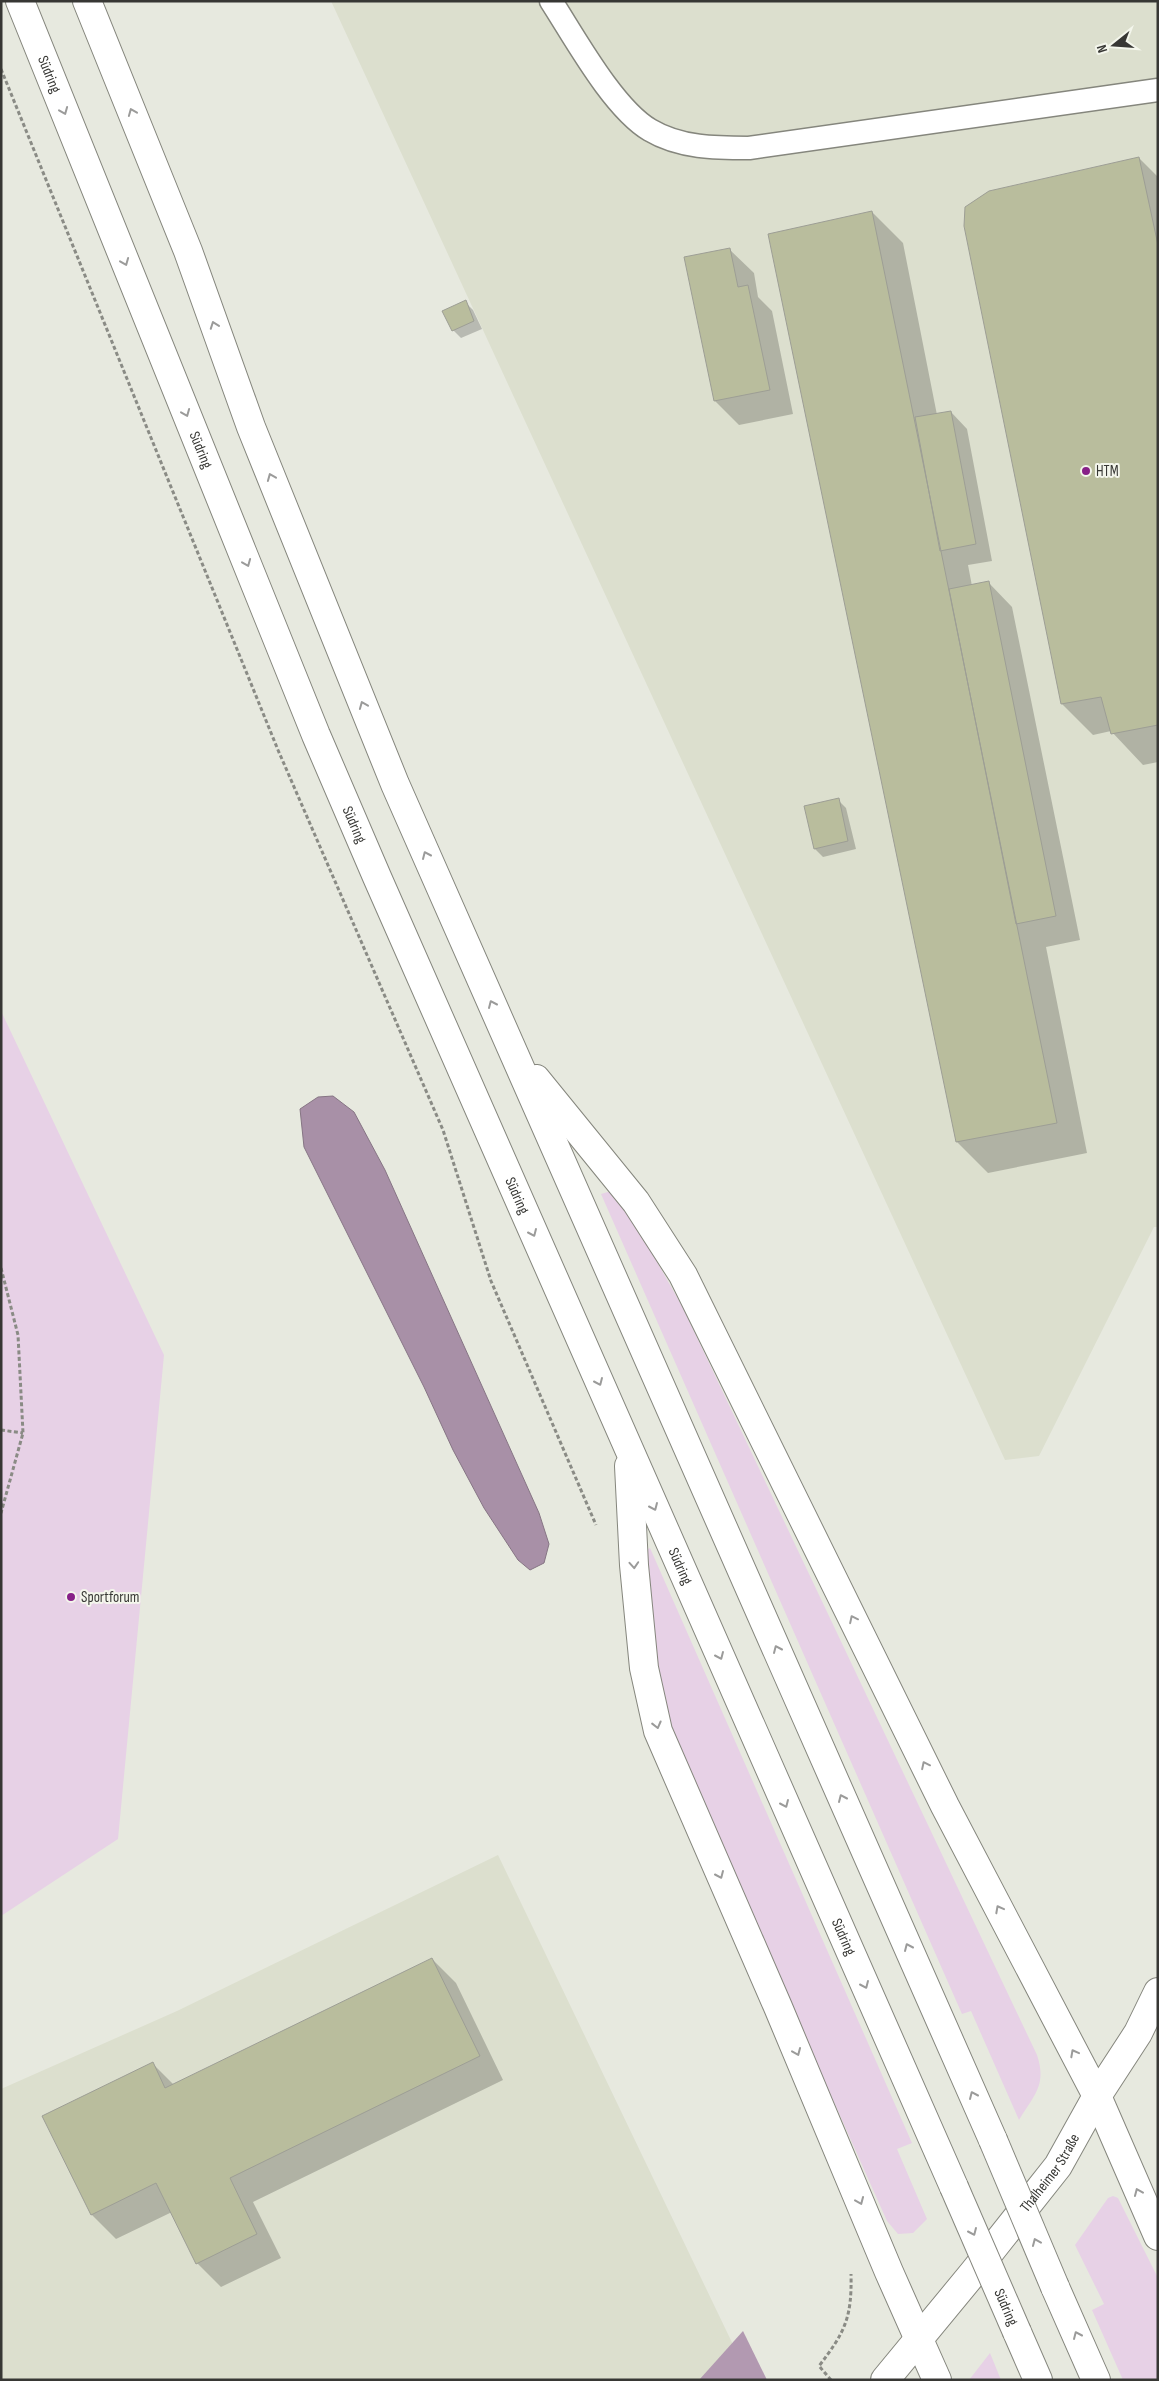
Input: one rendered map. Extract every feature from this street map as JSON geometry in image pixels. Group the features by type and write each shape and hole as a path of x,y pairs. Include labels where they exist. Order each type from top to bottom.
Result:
{"main road":[{"name":"Südring","path":"20,1 316,735 1038,2380"},
{"path":"87,1 188,251 251,427 292,532 395,784 993,2140 1096,2380"},
{"path":"512,1048 636,1202 683,1275 945,1806 1097,2096 1158,2236"},
{"path":"627,1446 634,1565 643,1659 658,1731 778,2006 918,2338 938,2380"},
{"name":"Thalheimer Straße","path":"885,2380 1058,2166 1097,2096 1138,2033 1158,1992"}],"lane":[{"path":"551,1 620,106 650,130 677,141 706,147 750,148 1158,90"}],"path":[{"path":"1,69 278,750 443,1130 491,1281 599,1532"},
{"path":"1,1268 18,1335 23,1432 1,1513"},
{"path":"1,1430 23,1432"},
{"path":"831,2380 819,2366 841,2338 851,2307 850,2266"}],"shaded area":[{"path":"331,1 1158,1 1158,1227 1154,1227 1039,1456 1005,1460"},
{"name":"Sportforum","path":"1,1011 164,1355 118,1839 1,1916"},
{"path":"333,1096 354,1112 385,1170 539,1513 549,1544 544,1563 530,1570 518,1560 484,1508 453,1450 424,1387 304,1147 300,1109 318,1097"},
{"path":"611,1191 643,1237 683,1308 1037,2055 1041,2074 1040,2082 1034,2096 1019,2120 971,2011 962,2014 601,1194"},
{"path":"650,1548 912,2143 897,2149 927,2219 913,2233 898,2234 887,2221 681,1759 667,1713 657,1665 646,1550"},
{"path":"498,1855 750,2380 1,2380 1,2089 177,2011"},
{"path":"1113,2196 1118,2198 1158,2278 1158,2380 1123,2380 1092,2310 1104,2304 1075,2245 1108,2198"},
{"path":"743,2331 767,2380 699,2380"},
{"path":"990,2353 1001,2380 969,2380"}],"building":[{"name":"HTM","path":"1139,157 1158,245 1158,725 1111,734 1101,697 1061,704 964,226 965,207 989,191"},
{"path":"872,211 1057,1123 956,1142 768,234"},
{"path":"730,248 738,287 748,285 770,390 714,401 684,257"},
{"path":"466,300 474,321 452,331 442,311"},
{"path":"951,411 976,544 940,551 915,417"},
{"path":"989,581 1056,916 1016,924 949,589"},
{"path":"839,798 848,841 814,849 804,806"},
{"path":"432,1958 480,2056 230,2178 257,2234 196,2264 156,2183 91,2215 42,2116 153,2062 165,2088"}],"place":[{"name":"HTM","path":"1086,471"},
{"name":"Sportforum","path":"71,1597"}]}
